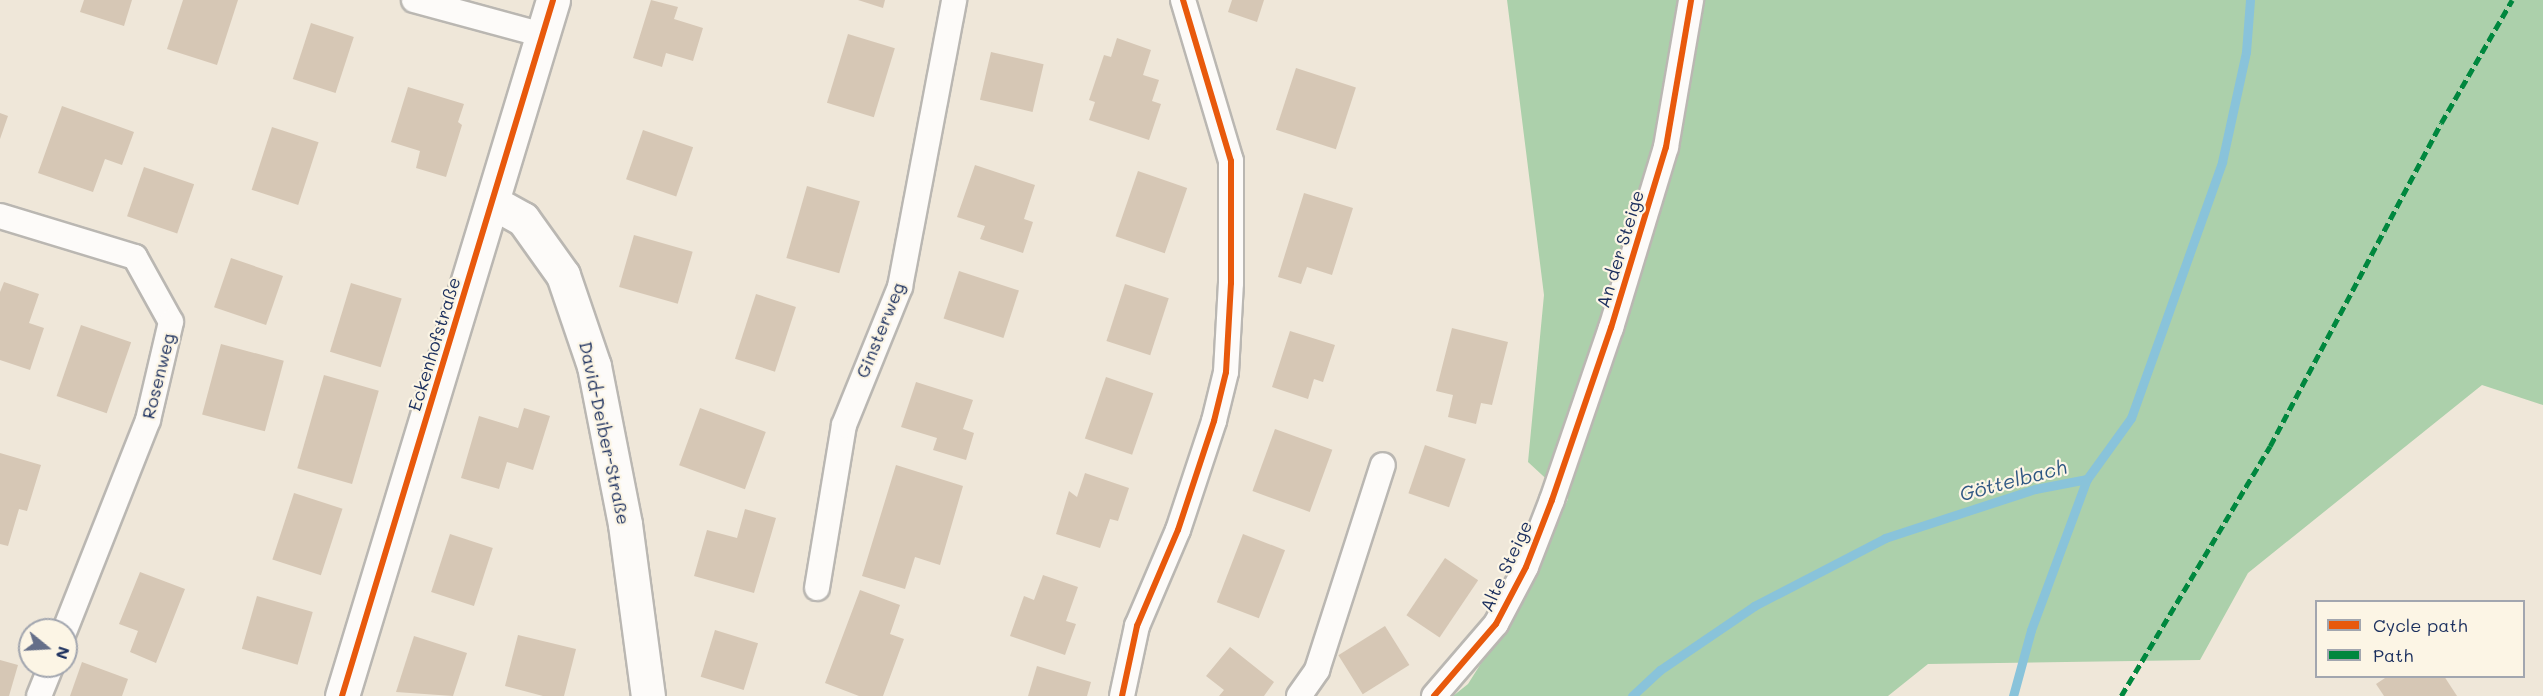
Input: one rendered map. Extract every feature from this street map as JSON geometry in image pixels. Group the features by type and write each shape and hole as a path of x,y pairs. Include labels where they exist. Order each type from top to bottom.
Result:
{"street":[{"path":"414,0 543,35"},
{"name":"Eckenhofstraße","path":"342,696 494,203 553,0"},
{"name":"Ginsterweg","path":"817,588 844,426 900,287 954,0"},
{"path":"1122,696 1137,626 1178,530 1214,422 1226,372 1232,283 1231,161 1183,0"},
{"name":"An der Steige","path":"1552,500 1611,327 1666,147 1691,0"},
{"name":"David-Deiber-Straße","path":"494,203 523,219 563,275 594,366 625,524 648,696"},
{"name":"Rosenweg","path":"0,216 135,257 171,322 148,420 70,618"},
{"path":"1299,696 1317,670 1383,465"},
{"name":"Alte Steige","path":"1434,696 1496,624 1526,567 1552,500"},
{"path":"39,696 46,678"}],"green space":[{"path":"1507,0 2543,0 2543,405 2482,385 2248,573 2200,660 1928,664 1888,696 1453,696 1468,684 1521,600 1568,499 1528,462 1544,295"}],"building":[{"path":"84,0 132,0 124,26 80,12"},
{"path":"183,0 238,0 217,65 167,49"},
{"path":"651,0 678,7 674,19 703,28 693,61 666,53 662,67 633,58"},
{"path":"858,0 885,0 883,8"},
{"path":"1232,0 1264,0 1257,22 1228,12"},
{"path":"311,23 354,37 336,93 293,79"},
{"path":"848,34 895,48 874,117 827,103"},
{"path":"1117,38 1151,50 1143,75 1159,80 1152,101 1161,104 1149,140 1089,120 1095,102 1089,100 1104,55 1111,57"},
{"path":"991,52 1044,64 1033,112 980,100"},
{"path":"1296,68 1356,87 1336,149 1276,130"},
{"path":"408,87 464,104 458,122 462,125 446,177 416,168 420,151 391,142"},
{"path":"62,106 134,132 122,165 105,159 93,192 38,173"},
{"path":"0,113 8,116 0,139"},
{"path":"272,127 319,142 298,205 252,190"},
{"path":"643,130 693,147 676,196 626,179"},
{"path":"975,165 1035,185 1024,219 1033,222 1023,253 980,239 985,226 957,217"},
{"path":"144,167 194,184 177,233 127,216"},
{"path":"1138,171 1187,188 1165,253 1116,236"},
{"path":"807,186 860,201 839,273 786,258"},
{"path":"1304,193 1353,208 1332,275 1307,267 1301,284 1278,277"},
{"path":"634,235 693,252 678,304 619,287"},
{"path":"231,258 283,276 266,325 214,307"},
{"path":"959,271 1019,290 1003,338 944,319"},
{"path":"4,282 39,294 29,323 44,328 30,370 0,360 0,292"},
{"path":"351,283 402,298 381,367 330,352"},
{"path":"1125,284 1169,298 1150,355 1106,341"},
{"path":"756,294 796,307 775,372 735,359"},
{"path":"81,325 131,342 107,413 57,396"},
{"path":"1452,328 1508,342 1492,405 1481,403 1476,424 1448,417 1453,395 1436,391"},
{"path":"1290,331 1335,345 1323,382 1314,379 1308,399 1272,387"},
{"path":"221,344 284,361 265,431 202,415"},
{"path":"324,375 379,391 352,484 297,468"},
{"path":"1106,377 1153,393 1132,455 1085,438"},
{"path":"916,382 973,400 963,429 974,433 966,460 933,450 937,438 901,427"},
{"path":"524,408 550,416 533,470 507,462 499,489 461,478 479,416 518,428"},
{"path":"700,408 766,432 745,489 679,465"},
{"path":"1275,429 1332,450 1310,512 1252,491"},
{"path":"1425,445 1466,459 1449,507 1408,493"},
{"path":"0,453 41,465 27,511 19,509 8,546 0,544"},
{"path":"896,465 963,486 940,565 915,557 905,589 862,576"},
{"path":"1085,473 1129,488 1118,521 1110,519 1100,548 1056,534 1069,491 1077,497"},
{"path":"294,493 343,509 321,575 272,560"},
{"path":"745,509 776,518 754,593 694,576 707,530 737,538"},
{"path":"450,534 493,548 474,606 431,592"},
{"path":"1243,534 1285,550 1259,618 1217,602"},
{"path":"1445,558 1478,580 1440,638 1406,615"},
{"path":"140,572 185,589 156,663 130,652 138,631 119,624"},
{"path":"1043,575 1078,587 1066,621 1076,624 1065,655 1010,636 1024,596 1034,600"},
{"path":"860,590 900,605 890,634 904,639 883,696 859,696 825,683"},
{"path":"257,596 313,612 298,665 242,649"},
{"path":"1385,626 1409,665 1363,694 1338,655"},
{"path":"715,630 758,643 744,690 701,677"},
{"path":"518,635 576,649 564,696 543,696 505,686"},
{"path":"414,636 467,653 453,696 396,692"},
{"path":"1230,647 1274,682 1264,696 1219,696 1224,690 1206,676"},
{"path":"0,660 18,665 9,696 0,696"},
{"path":"82,662 128,679 122,696 70,696"},
{"path":"1037,666 1091,682 1087,696 1028,696"},
{"path":"2385,678 2445,678 2457,696 2384,696 2376,684"}],"waterway":[{"name":"Göttelbach","path":"1632,696 1660,670 1754,606 1885,538 2035,489 2087,479 2131,418 2222,162 2246,52 2250,0"},
{"path":"2013,696 2031,630 2087,479"}],"marked path":[{"path":"2121,696 2270,446 2441,123 2512,0"}],"cycle path":[{"path":"342,696 553,0"},
{"path":"1122,696 1137,626 1178,530 1214,421 1226,372 1231,283 1231,161 1183,0"},
{"path":"1434,696 1496,624 1526,567 1552,500 1611,328 1666,147 1691,0"}]}
